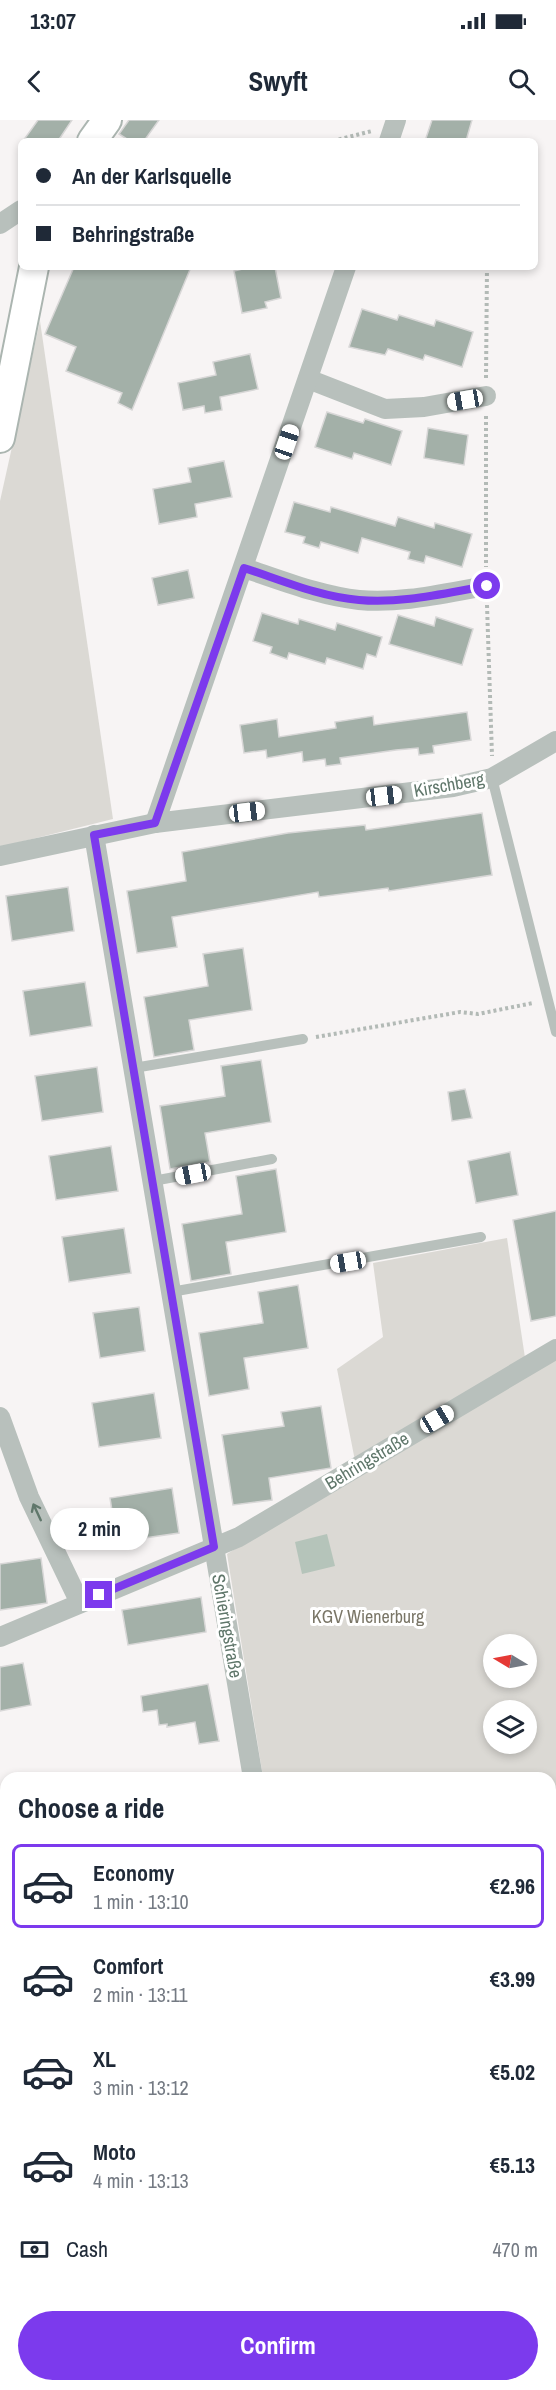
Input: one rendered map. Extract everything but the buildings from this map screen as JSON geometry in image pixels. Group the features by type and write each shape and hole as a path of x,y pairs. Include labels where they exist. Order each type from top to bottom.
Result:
{"street":[{"path":"94,138 107,120"},
{"path":"0,224 18,212"},
{"path":"0,438 33,270"},
{"path":"155,823 345,270"},
{"path":"308,379 385,409 424,407 486,396"},
{"path":"244,568 312,590 358,600 399,600 487,586"},
{"name":"Kirschberg","path":"0,856 155,823 453,787 492,778 556,741"},
{"name":"Schieringstraße","path":"94,835 252,1772"},
{"name":"Behringstraße","path":"214,1547 239,1537 556,1349"},
{"path":"0,1417 29,1497 80,1603"},
{"path":"0,1636 214,1547"}],"lane":[{"path":"492,778 556,1032"},
{"path":"134,1068 303,1040"},
{"path":"153,1181 272,1159"},
{"path":"171,1292 481,1237"}],"path":[{"path":"343,138 370,130 392,133"},
{"path":"487,270 487,586 492,778"},
{"path":"303,1040 459,1012 478,1014 548,1000"}],"green space":[{"path":"40,321 113,819 0,847 0,501"},
{"name":"KGV Wienerburg","path":"507,1238 527,1371 556,1355 556,1772 262,1772 227,1554 357,1471 337,1369 383,1337 373,1263"}],"shaded area":[{"path":"327,1534 335,1566 302,1574 295,1542"}],"route":[{"path":"99,1595 214,1547 94,835 155,823 244,568 312,590 358,600 399,600 487,586"}]}
